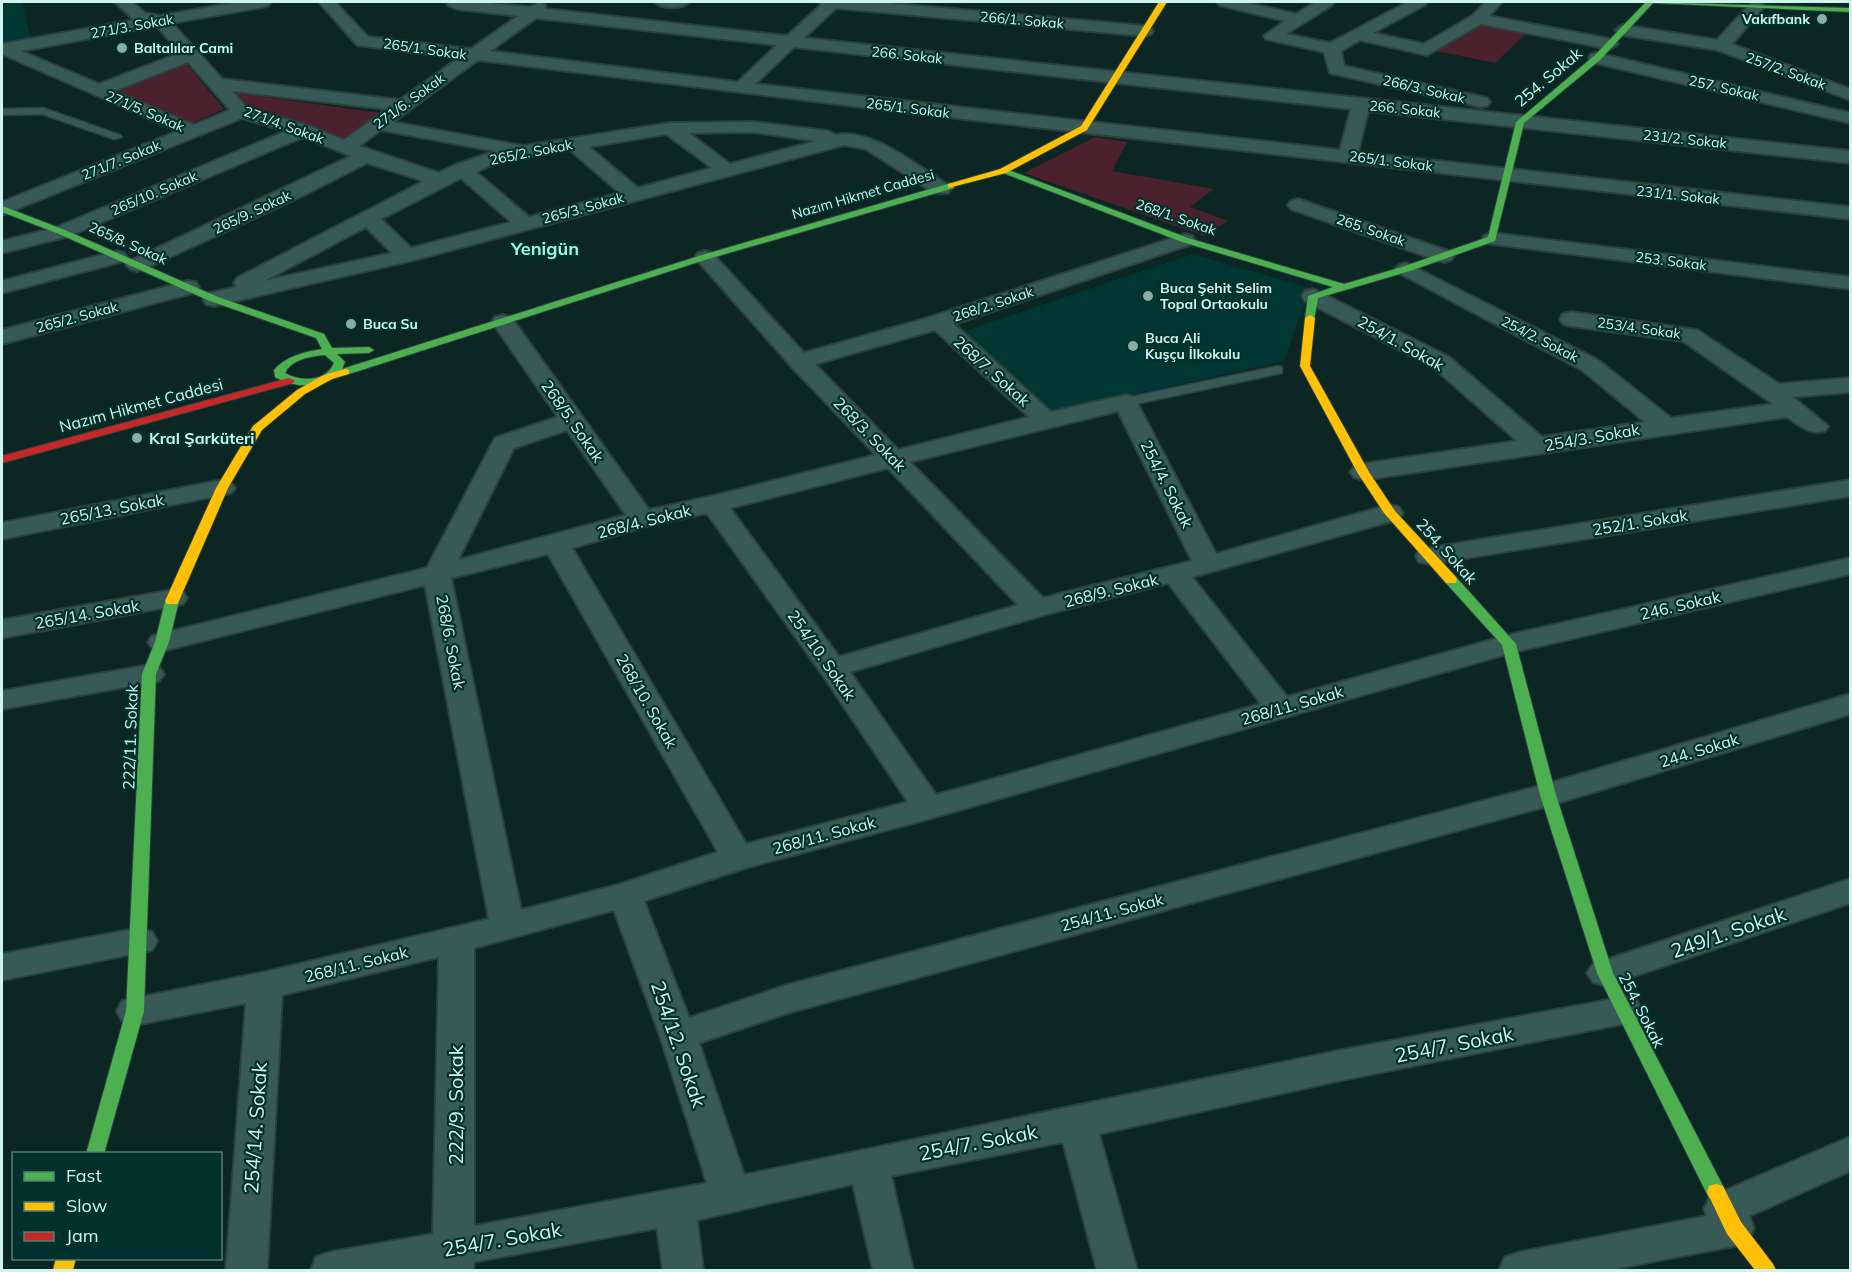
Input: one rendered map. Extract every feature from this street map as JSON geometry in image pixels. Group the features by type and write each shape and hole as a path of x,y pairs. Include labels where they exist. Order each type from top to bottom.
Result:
{"street":[{"name":"271/4. Sokak","path":"123,2 140,17 161,21"},
{"name":"271/4. Sokak","path":"148,2 160,12 161,21 241,112 303,130 366,156 440,180"},
{"name":"271/3. Sokak","path":"2,49 263,2"},
{"name":"265/1. Sokak","path":"327,2 363,41 471,56 1506,176"},
{"name":"266. Sokak","path":"454,2 532,13 1113,78 1361,104 1526,117"},
{"path":"532,13 539,7 570,2"},
{"path":"663,2 681,2"},
{"name":"266/1. Sokak","path":"827,2 1145,31"},
{"path":"742,87 832,2"},
{"path":"980,16 993,2"},
{"path":"1084,128 1113,78 1163,2"},
{"path":"1225,2 1298,19"},
{"path":"1326,2 1272,36 1332,49 1419,2"},
{"path":"1359,34 1427,50 1478,19 1494,2"},
{"name":"254. Sokak","path":"1492,239 1506,176 1526,117 1597,58 1650,2"},
{"path":"1656,2 1851,10"},
{"path":"1805,8 1851,2"},
{"name":"257/2. Sokak","path":"1721,46 1757,6"},
{"name":"271/6. Sokak","path":"345,148 532,13"},
{"path":"1478,19 1610,44"},
{"name":"257/2. Sokak","path":"1623,30 1721,46 1851,95"},
{"name":"271/5. Sokak","path":"2,49 193,131"},
{"name":"266/3. Sokak","path":"1332,49 1336,69 1526,117"},
{"name":"271/5. Sokak","path":"97,91 191,55"},
{"name":"257. Sokak","path":"1597,58 1851,118"},
{"path":"218,84 404,106"},
{"name":"266. Sokak","path":"1348,156 1361,104"},
{"name":"271/7. Sokak","path":"2,209 241,112"},
{"name":"231/2. Sokak","path":"1526,117 1851,156"},
{"path":"376,124 527,151"},
{"name":"265/2. Sokak","path":"214,299 367,217 462,169 496,156 670,128 753,127 844,139"},
{"path":"670,128 726,170"},
{"name":"Nazım Hikmet Caddesi","path":"2,460 268,393 289,381 308,382 328,377 705,257 1004,171 1084,128"},
{"name":"265/10. Sokak","path":"2,247 62,232 303,130"},
{"name":"265/3. Sokak","path":"214,299 407,256 844,139 872,145 941,189"},
{"path":"574,144 634,195"},
{"name":"265/9. Sokak","path":"2,288 127,261 297,191 366,156"},
{"path":"462,169 525,224"},
{"name":"268/1. Sokak","path":"1004,171 1185,240 1340,286"},
{"name":"231/1. Sokak","path":"1506,176 1851,213"},
{"name":"265. Sokak","path":"1298,205 1444,256"},
{"name":"265/8. Sokak","path":"2,209 62,232 214,299 320,336 330,354"},
{"path":"367,217 407,256"},
{"path":"1313,296 1340,286 1406,269 1492,239"},
{"name":"253. Sokak","path":"1492,239 1851,283"},
{"name":"268/2. Sokak","path":"799,361 939,322 1185,240"},
{"name":"268/3. Sokak","path":"705,257 799,361 1037,608"},
{"name":"254/2. Sokak","path":"1406,269 1590,365 1664,425"},
{"name":"265/2. Sokak","path":"2,337 188,287"},
{"name":"254. Sokak","path":"1313,296 1305,366 1363,472 1390,513 1509,644 1548,795 1605,973 1729,1219 1766,1270"},
{"name":"254/1. Sokak","path":"1313,296 1441,362 1538,447"},
{"name":"265/8. Sokak","path":"240,308 277,335"},
{"name":"253/4. Sokak","path":"1571,319 1689,335 1774,392 1792,409"},
{"name":"Nazım Hikmet Caddesi","path":"285,357 381,349 503,322"},
{"name":"268/5. Sokak","path":"503,322 642,519"},
{"name":"268/7. Sokak","path":"939,322 1046,420"},
{"path":"328,377 339,367 340,362 330,354"},
{"path":"262,368 285,357"},
{"path":"285,357 280,366 279,375 289,381"},
{"name":"222/11. Sokak","path":"96,1152 135,1011 140,941 149,674 162,642 173,598 222,488 257,428 301,392 328,377"},
{"path":"1774,392 1851,385"},
{"path":"257,428 268,393"},
{"name":"268/4. Sokak","path":"162,642 556,544 642,519 714,504 1126,402"},
{"name":"254/4. Sokak","path":"1126,402 1208,565"},
{"path":"1792,409 1816,426"},
{"name":"254/3. Sokak","path":"1363,472 1538,447 1664,425 1792,409"},
{"name":"268/6. Sokak","path":"507,925 437,574 504,443 572,420"},
{"name":"265/13. Sokak","path":"2,531 222,488"},
{"name":"252/1. Sokak","path":"1429,556 1851,488"},
{"name":"254/10. Sokak","path":"714,504 832,668 928,808"},
{"name":"268/9. Sokak","path":"832,668 1037,608 1175,574 1390,513"},
{"name":"268/10. Sokak","path":"556,544 738,858"},
{"name":"246. Sokak","path":"1509,644 1851,567"},
{"path":"1175,574 1281,709"},
{"name":"265/14. Sokak","path":"2,629 173,598"},
{"name":"268/11. Sokak","path":"135,1011 265,986 457,940 625,895 738,858 928,808 1509,644"},
{"path":"2,700 149,674"},
{"name":"244. Sokak","path":"1548,795 1849,706"},
{"name":"254/11. Sokak","path":"678,1036 787,999 1548,795"},
{"name":"249/1. Sokak","path":"1605,973 1851,891"},
{"name":"254/12. Sokak","path":"625,895 678,1036 731,1196"},
{"name":"222/9. Sokak","path":"454,1259 457,940"},
{"path":"2,967 140,941"},
{"name":"254/14. Sokak","path":"246,1270 265,986"},
{"name":"254/7. Sokak","path":"332,1270 454,1259 868,1164 1077,1123 1342,1065 1624,1011"},
{"path":"1077,1123 1117,1270"},
{"path":"1520,1270 1729,1219 1851,1153"},
{"path":"868,1164 893,1270"},
{"path":"675,1208 683,1270"}],"lane":[{"path":"2,112 43,111 117,137"},
{"path":"1126,402 1278,370"}],"shaded area":[{"path":"2,2 22,2 31,39 2,45"},
{"path":"1480,21 1529,31 1495,63 1432,50"},
{"path":"184,61 224,109 190,124 108,92"},
{"path":"235,93 380,113 345,142 248,110"},
{"path":"1095,137 1127,142 1112,171 1214,189 1190,207 1228,221 1204,236 1024,173"},
{"name":"Buca Ali Kuşçu İlkokulu","path":"1193,254 1310,288 1284,361 1047,414 962,332"}],"traffic: fast":[{"path":"1310,318 1313,296 1406,269 1492,239 1520,122 1597,58 1650,2"},
{"path":"1656,2 1850,10"},
{"path":"1003,171 1185,240 1340,286"},
{"path":"345,372 705,257 951,186"},
{"path":"2,209 62,232 214,299 320,336 330,354 340,362 337,370 323,380 304,382 286,379 279,375 279,370 298,357 321,352 334,351 369,350"},
{"path":"1451,580 1509,644 1548,795 1605,973 1716,1192"},
{"path":"96,1152 135,1011 149,674 162,642 172,601"}],"traffic: slow":[{"path":"951,186 1003,171 1084,128 1163,2"},
{"path":"1310,318 1305,366 1363,472 1390,513 1451,580"},
{"path":"172,601 222,488 257,428 301,392 328,377 345,372"},
{"path":"1716,1192 1734,1228 1766,1270"},
{"path":"63,1270 66,1260"}],"traffic: jam":[{"path":"2,460 289,381"}],"place":[{"name":"Vakıfbank","path":"1822,19"},
{"name":"Baltalılar Cami","path":"122,48"},
{"name":"Buca Şehit Selim Topal Ortaokulu","path":"1148,296"},
{"name":"Buca Su","path":"351,324"},
{"name":"Buca Ali Kuşçu İlkokulu","path":"1133,346"},
{"name":"Kral Şarküteri","path":"137,438"}],"district":[{"name":"Yenigün","path":"545,248"}]}
